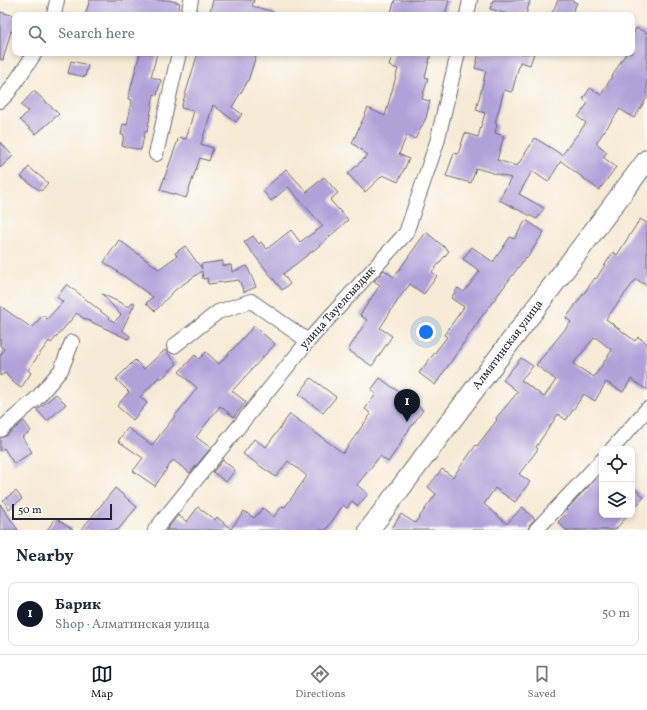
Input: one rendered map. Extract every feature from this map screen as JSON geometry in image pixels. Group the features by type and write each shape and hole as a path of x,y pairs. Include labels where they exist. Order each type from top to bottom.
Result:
{"main road":[{"name":"Алматинская улица","path":"369,530 647,160"}],"street":[{"path":"55,12 57,0"},
{"path":"189,12 191,0"},
{"path":"468,12 470,0"},
{"path":"0,101 8,93 33,56"},
{"path":"156,154 178,56"},
{"name":"улица Тауелсыздык","path":"155,530 308,340 406,233 437,142 457,56"},
{"path":"174,346 218,312 251,301 308,340"},
{"path":"0,430 38,397 61,370 72,342"},
{"path":"615,446 647,409"},
{"path":"536,530 599,463"}],"building":[{"path":"90,0 168,0 180,3 178,12 86,12"},
{"path":"213,0 254,0 252,6 274,12 210,12"},
{"path":"395,0 449,0 446,12 391,12"},
{"path":"493,0 530,0 527,12 500,12 490,9"},
{"path":"558,0 570,0 577,3 572,12 552,12"},
{"path":"0,12 12,15 12,32 3,60 0,59"},
{"path":"636,28 647,33 647,98 634,118 620,109 596,143 607,152 603,157 616,167 599,190 561,161 548,182 532,171 519,194 544,208 537,219 499,200 511,178 476,168 471,183 446,176 454,153 458,154 465,133 478,137 485,113 476,110 486,71 475,68 478,56 533,56 530,65 520,62 512,92 504,90 495,123 497,124 495,133 504,136 497,160 517,166 535,138 562,155 586,123 578,117 588,103 583,99 590,88 601,95 624,56 635,56"},
{"path":"139,56 156,56 151,77 161,80 157,95 154,94 147,132 145,131 141,150 122,146 124,135 121,135 123,124 127,125 132,100 128,99"},
{"path":"197,56 256,56 248,81 232,107 242,114 236,122 213,105 201,144 213,148 209,161 200,158 186,198 160,190 179,137 186,139 194,111 181,108"},
{"path":"392,56 430,56 425,77 428,78 422,99 430,101 426,118 415,139 407,135 399,154 409,159 398,182 383,175 365,192 348,174 368,155 352,143 368,108 385,116 398,69 389,66"},
{"path":"71,61 88,65 85,77 68,73"},
{"path":"34,91 59,114 36,134 20,120 28,111 21,105"},
{"path":"0,142 13,156 0,168"},
{"path":"29,167 48,183 41,191 21,177"},
{"path":"286,169 307,192 324,177 338,193 330,200 348,220 319,246 283,274 290,284 282,290 244,242 253,236 259,244 261,242 267,249 291,230 300,242 323,226 288,187 271,201 263,191"},
{"path":"640,219 647,223 647,286 636,279 606,319 635,341 638,337 647,343 647,390 631,379 623,392 606,382 595,401 584,394 566,420 558,414 536,447 538,449 519,474 530,482 515,502 495,488 484,504 507,524 522,507 535,519 530,524 528,530 391,530 401,514 415,523 436,494 428,487 442,469 453,477 476,445 477,446 497,420 496,418 518,392 503,380 521,358 533,366 521,380 544,397 556,380 536,365 571,322 566,318 595,278 596,279 613,252 617,255","holes":["595,337 612,350 594,377 573,364"]},
{"path":"526,220 544,232 527,258 526,257 480,319 435,385 419,373 447,337 444,335 464,307 451,298 458,288 464,292 480,271 463,259 472,247 493,262 510,237 514,239"},
{"path":"426,232 449,251 432,272 437,276 424,294 410,284 400,297 380,328 392,336 372,366 348,350 367,320 360,315 380,285 374,281 384,270 394,277"},
{"path":"119,240 159,269 177,256 175,253 185,246 202,269 201,264 223,261 223,266 231,265 232,272 247,266 256,287 244,292 239,280 208,284 207,278 203,279 202,271 175,290 155,311 146,303 153,297 104,262"},
{"path":"67,284 114,322 121,315 102,294 129,307 133,302 135,303 122,330 130,336 128,339 83,318 77,313 51,343 49,341 28,370 31,373 21,388 5,373 0,376 0,356 4,349 0,346 0,306 32,328 43,315 47,319 63,302 57,297"},
{"path":"254,326 275,344 232,391 246,402 234,417 220,406 196,437 211,448 190,473 173,460 155,486 133,471 143,458 118,441 128,428 152,445 197,388 179,372 195,355 199,359 206,352 219,364"},
{"path":"165,350 177,364 161,379 159,377 140,397 147,403 133,420 117,406 129,392 116,379 135,360 144,369"},
{"path":"311,378 336,397 323,413 299,394"},
{"path":"380,378 423,410 388,462 380,456 357,485 368,494 358,506 352,501 347,508 343,505 326,530 166,530 178,515 187,522 198,507 215,520 217,517 231,529 244,511 254,518 263,508 274,517 282,506 285,507 307,476 288,461 276,477 243,454 254,439 266,447 290,414 343,453 371,414 365,409 376,394 371,390"},
{"path":"56,394 66,404 47,421 37,410"},
{"path":"24,421 31,431 22,437 32,452 14,464 4,448 0,451 0,438 6,436"},
{"path":"223,460 235,470 226,482 213,472"},
{"path":"599,475 599,518 625,518 615,530 566,530 558,522 568,512 566,510"},
{"path":"115,488 137,507 118,530 81,530"},
{"path":"635,489 644,497 635,508"},
{"path":"16,491 22,499 9,509 3,500"},
{"path":"0,504 18,530 0,530"},
{"path":"56,518 73,530 47,530"}],"place":[{"name":"Барик","path":"407,422"}]}
